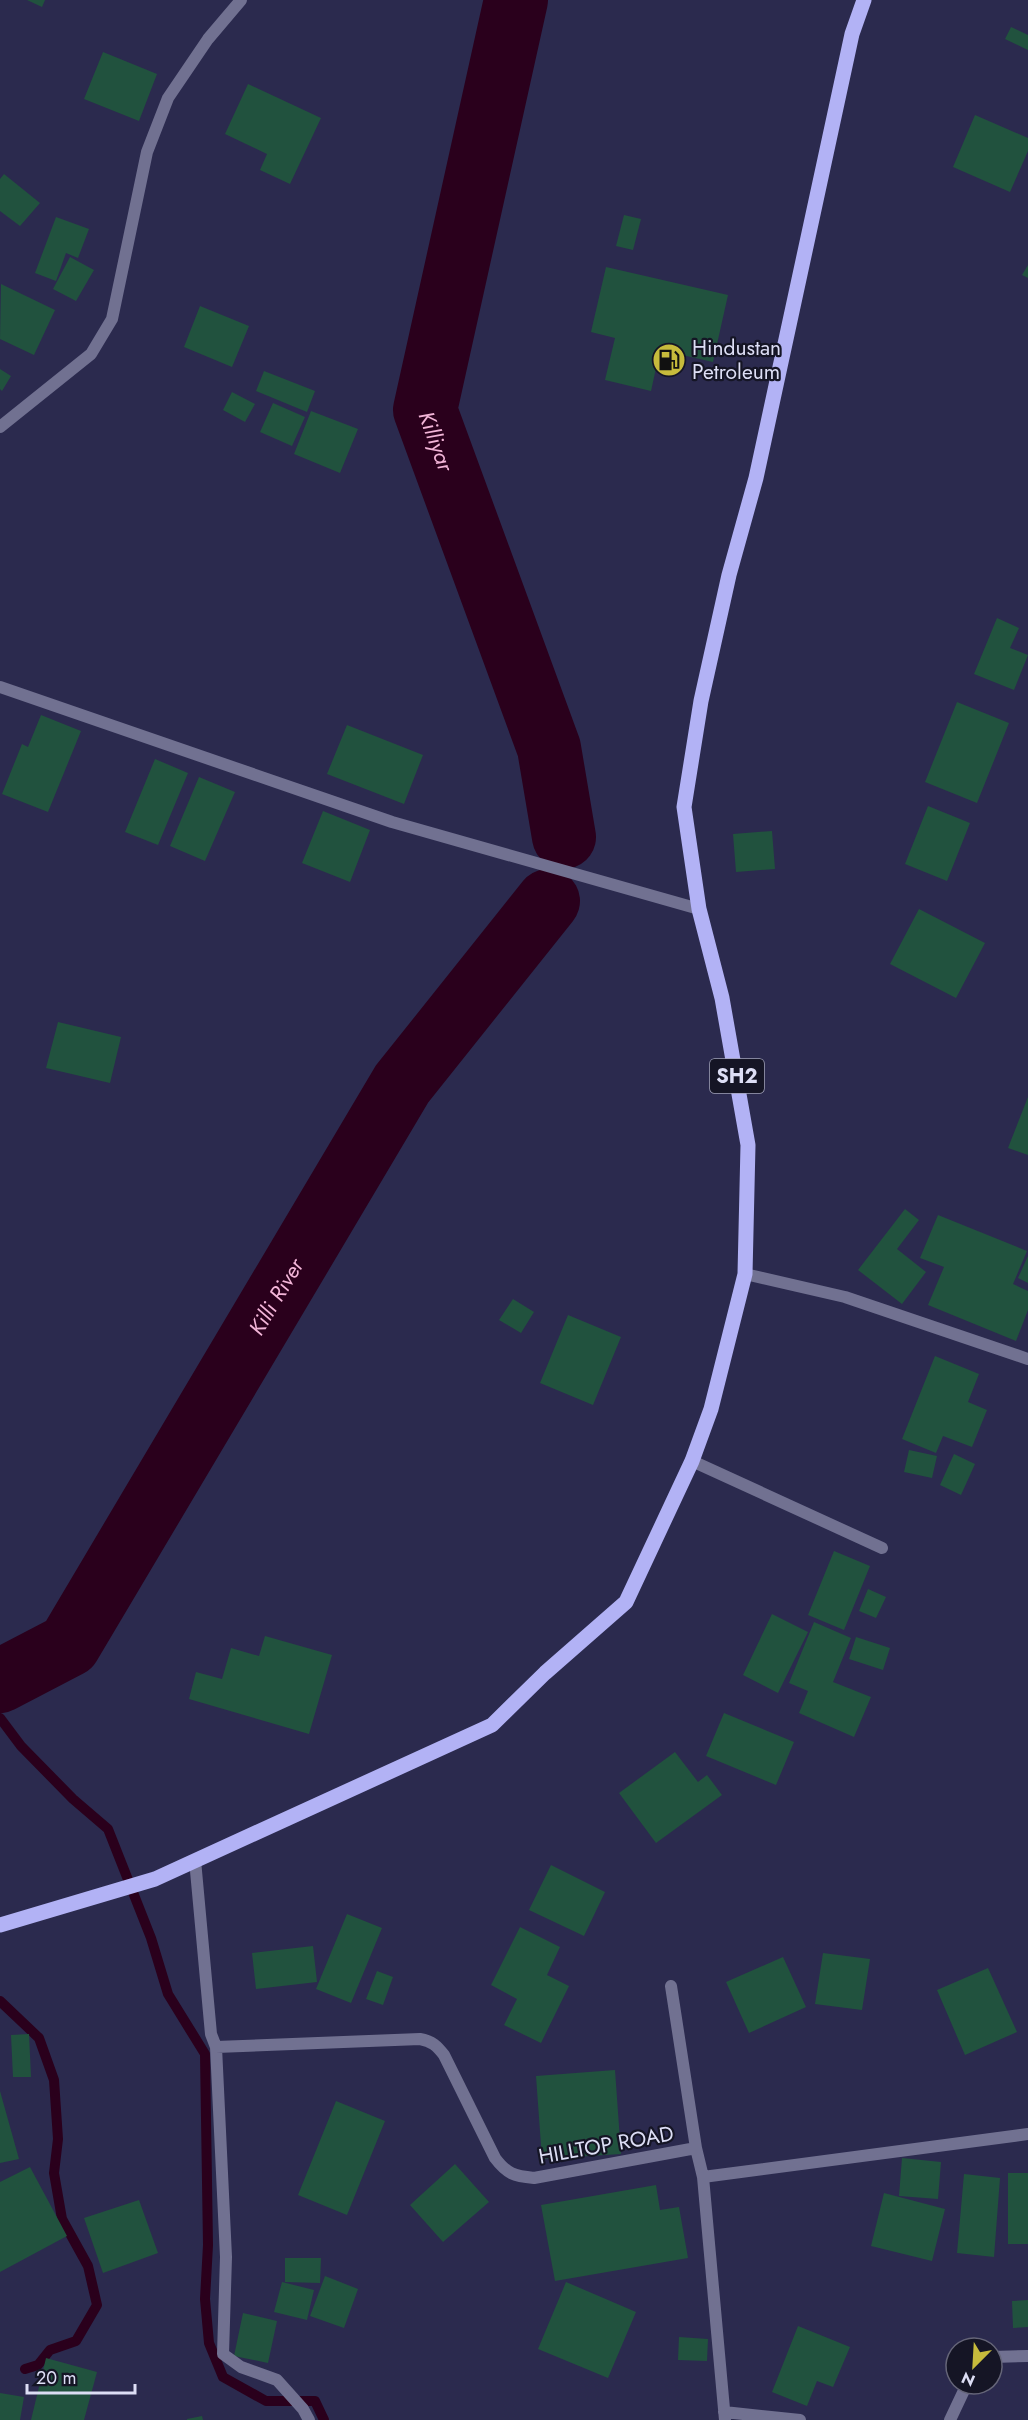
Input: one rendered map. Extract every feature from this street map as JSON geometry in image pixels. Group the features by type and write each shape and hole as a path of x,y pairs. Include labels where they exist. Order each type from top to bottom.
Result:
{"main road":[{"name":"SH2","path":"3,1924 155,1879 492,1725 626,1602 692,1461 711,1409 745,1274 748,1145 722,998 699,909 684,807 701,701 729,575 756,478 852,34 864,0"}],"street":[{"path":"0,427 91,354 112,319 147,152 168,98 208,39 241,0"},
{"path":"0,687 393,822 699,909"},
{"path":"745,1274 845,1297 1028,1359"},
{"path":"692,1461 882,1548"},
{"path":"195,1860 211,2034 216,2047 226,2257 223,2354 241,2367 277,2380 303,2409 309,2420"},
{"path":"671,1986 696,2148"},
{"name":"HILLTOP ROAD","path":"216,2047 429,2040 444,2055 495,2158 505,2171 519,2176 534,2178 696,2148 703,2176 724,2416"},
{"path":"703,2176 1028,2134"},
{"path":"1004,2357 1028,2356"},
{"path":"950,2420 961,2396"},
{"path":"724,2416 800,2420"}],"building":[{"path":"27,0 45,0 42,7"},
{"path":"1011,27 1028,35 1028,50 1005,39"},
{"path":"103,52 157,74 139,121 84,99"},
{"path":"248,84 321,118 290,184 260,170 267,154 225,134"},
{"path":"975,115 1028,138 1028,151 1010,192 953,167"},
{"path":"4,174 40,203 20,226 0,211 0,179"},
{"path":"624,215 641,219 633,250 616,246"},
{"path":"56,217 89,229 78,258 66,253 56,281 35,273"},
{"path":"70,257 94,270 76,301 53,289"},
{"path":"1028,265 1028,278 1022,275"},
{"path":"606,267 728,295 713,362 660,350 651,391 605,380 615,338 591,332"},
{"path":"1,284 55,310 34,355 0,339"},
{"path":"200,306 249,326 232,367 184,347"},
{"path":"0,369 11,376 2,391 0,389"},
{"path":"264,371 315,391 307,412 256,391"},
{"path":"232,392 255,404 245,422 223,410"},
{"path":"273,403 305,417 292,446 260,432"},
{"path":"311,411 358,429 340,473 294,454"},
{"path":"997,618 1019,628 1010,648 1028,655 1014,690 974,674"},
{"path":"957,702 1009,723 977,803 925,782"},
{"path":"41,715 81,731 48,812 2,794 22,744 28,747"},
{"path":"347,725 423,755 404,804 327,774"},
{"path":"155,759 188,773 158,845 125,832"},
{"path":"199,777 235,792 205,861 170,846"},
{"path":"928,806 970,823 947,881 905,864"},
{"path":"323,811 370,830 350,882 302,863"},
{"path":"772,831 775,869 736,872 733,834"},
{"path":"919,909 985,943 956,998 890,964"},
{"path":"58,1022 121,1037 110,1083 46,1068"},
{"path":"1028,1097 1028,1155 1008,1148"},
{"path":"905,1209 919,1220 897,1249 926,1272 902,1304 858,1270"},
{"path":"938,1215 1027,1251 1013,1284 1028,1291 1028,1310 1016,1341 928,1305 944,1267 920,1258"},
{"path":"1028,1256 1028,1283 1018,1278"},
{"path":"513,1299 534,1312 521,1333 499,1320"},
{"path":"568,1315 621,1337 593,1405 540,1383"},
{"path":"935,1356 979,1374 968,1402 987,1410 972,1447 943,1436 936,1453 902,1439"},
{"path":"909,1450 937,1456 932,1478 904,1472"},
{"path":"954,1454 975,1464 961,1495 940,1485"},
{"path":"834,1551 870,1566 844,1630 808,1615"},
{"path":"868,1589 886,1597 876,1618 859,1611"},
{"path":"772,1614 808,1632 778,1693 743,1675"},
{"path":"814,1622 851,1638 833,1682 871,1697 854,1737 799,1713 808,1691 789,1683"},
{"path":"265,1636 332,1655 309,1734 189,1699 196,1672 222,1679 231,1648 259,1656"},
{"path":"856,1637 890,1648 883,1670 849,1659"},
{"path":"724,1713 794,1742 776,1785 706,1756"},
{"path":"675,1752 698,1782 707,1775 722,1795 656,1843 619,1793"},
{"path":"551,1865 605,1892 584,1936 529,1910"},
{"path":"347,1914 382,1928 351,2003 316,1989"},
{"path":"520,1927 560,1947 547,1975 569,1986 541,2043 504,2025 517,1999 491,1985"},
{"path":"313,1946 317,1982 256,1989 252,1953"},
{"path":"823,1953 870,1959 862,2010 815,2004"},
{"path":"783,1957 806,2007 749,2033 726,1982"},
{"path":"988,1968 1017,2032 965,2055 937,1990"},
{"path":"377,1971 393,1977 383,2005 366,1999"},
{"path":"29,2034 31,2077 13,2077 11,2035"},
{"path":"615,2070 621,2154 542,2159 536,2076"},
{"path":"0,2091 19,2159 0,2163"},
{"path":"336,2101 385,2121 347,2215 298,2195"},
{"path":"902,2158 941,2162 938,2199 899,2196"},
{"path":"455,2164 489,2202 443,2242 410,2205"},
{"path":"30,2167 67,2236 0,2272 0,2182"},
{"path":"1008,2173 1028,2173 1028,2244 1008,2244"},
{"path":"964,2174 1000,2178 994,2257 957,2253"},
{"path":"656,2185 660,2210 679,2207 688,2258 555,2281 541,2205"},
{"path":"884,2193 945,2209 932,2261 871,2246"},
{"path":"139,2200 158,2253 103,2273 84,2218"},
{"path":"285,2258 321,2258 320,2283 285,2282"},
{"path":"325,2276 358,2289 344,2328 310,2316"},
{"path":"282,2282 314,2290 307,2320 274,2312"},
{"path":"566,2282 636,2312 608,2378 538,2349"},
{"path":"1028,2300 1028,2327 1013,2328 1012,2301"},
{"path":"243,2313 277,2321 268,2363 234,2356"},
{"path":"798,2326 850,2347 833,2387 817,2381 807,2406 772,2392"},
{"path":"679,2337 708,2339 707,2361 678,2360"},
{"path":"46,2358 97,2372 84,2420 31,2420"},
{"path":"0,2393 24,2397 20,2420 0,2420"},
{"path":"202,2416 203,2420 187,2420 187,2419"}],"waterway":[{"name":"Killiyar","path":"516,0 425,410 549,748 564,837"},
{"name":"Killi River","path":"0,1681 69,1645 402,1084 548,901"},
{"path":"0,1718 21,1746 73,1799 108,1829 151,1938 168,1994 205,2054 208,2245 205,2299 209,2343 223,2377 266,2401 315,2401 324,2420"},
{"path":"0,2001 39,2038 54,2080 58,2139 54,2173 62,2219 88,2266 97,2305 76,2341 50,2350 38,2365 25,2369"}],"place":[{"name":"Hindustan Petroleum","path":"669,360"}]}
